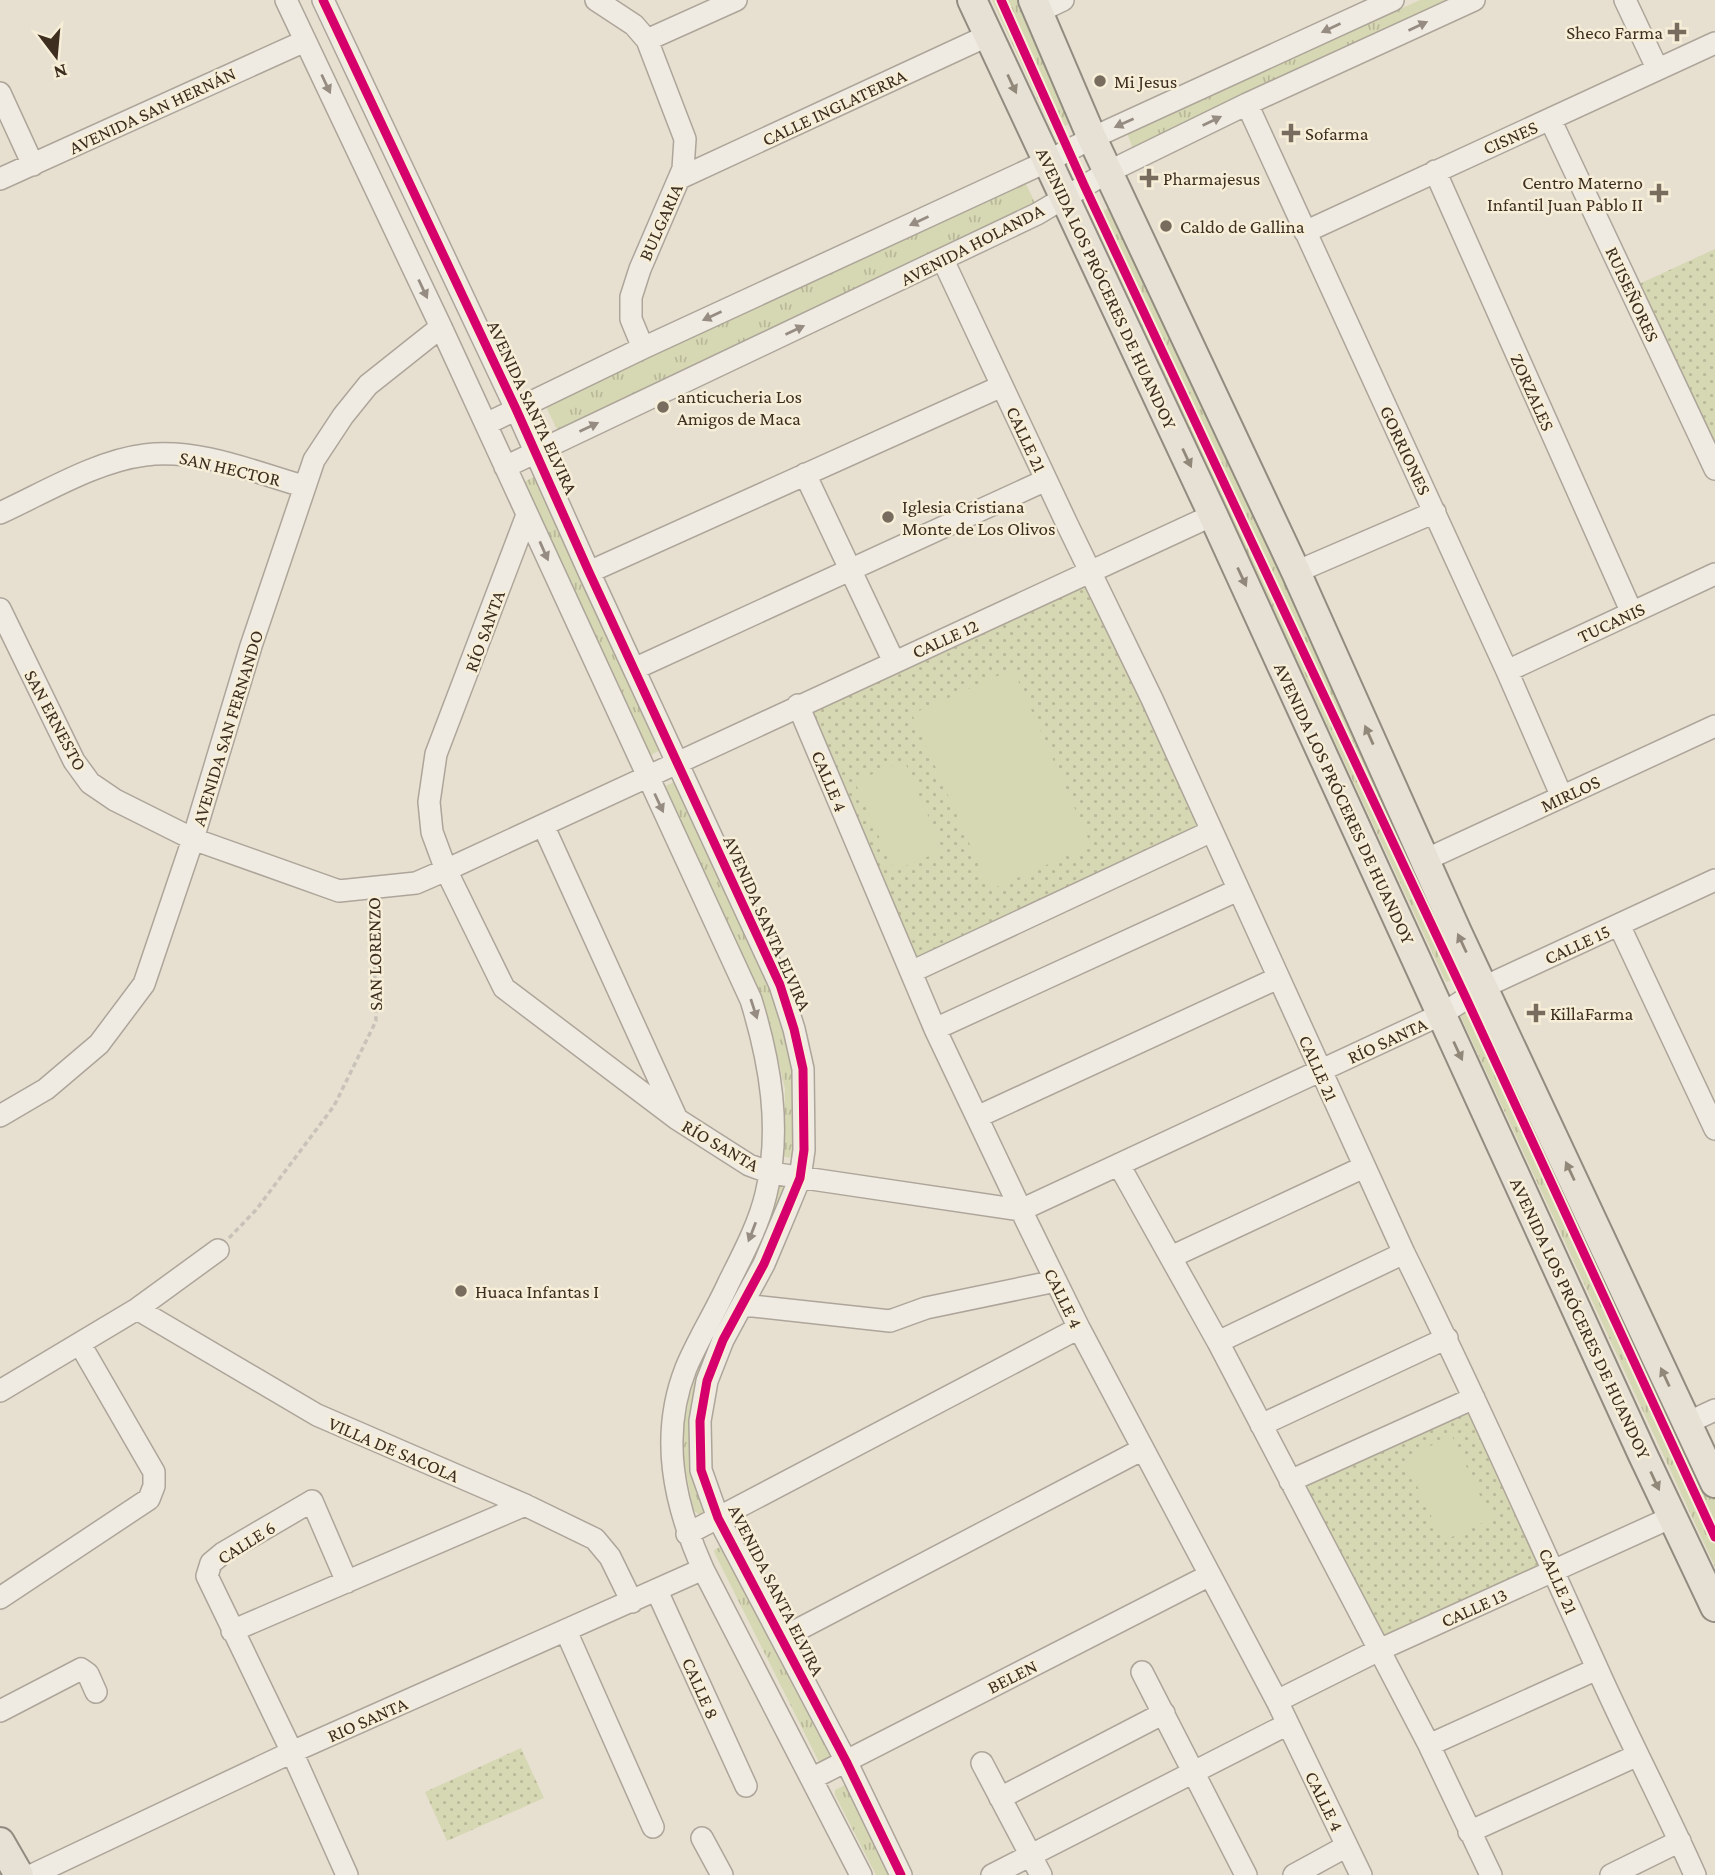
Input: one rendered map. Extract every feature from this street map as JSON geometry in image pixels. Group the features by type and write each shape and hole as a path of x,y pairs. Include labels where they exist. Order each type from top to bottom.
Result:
{"main road":[{"name":"AVENIDA LOS PRÓCERES DE HUANDOY","path":"972,0 1213,514 1715,1606"},
{"path":"1044,4 1092,138 1296,572 1425,860 1715,1483"},
{"path":"0,1842 19,1875"}],"street":[{"path":"286,0 441,327 751,1000 763,1039 770,1075 773,1113 771,1173 765,1197 743,1254 687,1367 677,1397 671,1433 672,1471 687,1534 703,1569 861,1875"},
{"name":"AVENIDA SANTA ELVIRA","path":"323,0 516,409 780,985 794,1029 803,1069 806,1124 800,1178 744,1305 723,1340 707,1381 699,1421 701,1470 718,1518 846,1761 901,1875"},
{"name":"BULGARIA","path":"596,0 634,25 647,40 685,139 680,178 640,269 631,297 631,319 643,348"},
{"path":"647,40 736,0"},
{"name":"AVENIDA HOLANDA","path":"486,424 1092,138 1393,0"},
{"name":"AVENIDA HOLANDA","path":"505,467 943,260 1037,214 1108,172 1247,104 1474,0"},
{"path":"1625,0 1657,68"},
{"name":"CALLE INGLATERRA","path":"680,178 989,36"},
{"name":"AVENIDA SAN HERNÁN","path":"0,179 305,41"},
{"name":"CISNES","path":"1305,232 1715,43"},
{"path":"0,93 33,165"},
{"name":"GORRIONES","path":"1247,104 1435,512 1562,797"},
{"name":"RUISEÑORES","path":"1550,119 1715,469"},
{"name":"ZORZALES","path":"1435,171 1632,612"},
{"name":"CALLE 21","path":"943,260 1152,699 1364,1167 1447,1338 1555,1571 1597,1669 1695,1875"},
{"name":"AVENIDA SAN FERNANDO","path":"0,1116 46,1089 99,1044 144,984 193,839 251,646 314,460 368,385 441,327"},
{"path":"589,572 1002,386"},
{"name":"SAN HECTOR","path":"0,513 97,468 146,454 196,457 303,486"},
{"path":"805,474 894,662"},
{"path":"634,669 1046,480"},
{"path":"1296,572 1435,512"},
{"name":"RÍO SANTA","path":"527,514 436,754 429,803 432,832 446,870 504,988 677,1119 749,1165 771,1173 800,1178 1021,1210 1442,1014"},
{"name":"CALLE 12","path":"677,762 1213,514"},
{"name":"TUCANIS","path":"1507,671 1715,574"},
{"name":"SAN ERNESTO","path":"0,608 74,761 90,783 115,800 193,839 339,891 373,888"},
{"name":"CALLE 4","path":"798,705 935,1029 1021,1210 1079,1328 1277,1701 1362,1875"},
{"name":"MIRLOS","path":"1425,860 1715,726"},
{"name":"SAN LORENZO","path":"373,888 416,883 677,762"},
{"path":"543,825 677,1119"},
{"path":"911,972 1212,831"},
{"name":"CALLE 15","path":"1442,1014 1484,987 1715,880"},
{"path":"935,1029 1238,890"},
{"path":"1619,925 1715,1129"},
{"path":"977,1117 1278,978"},
{"path":"1119,1165 1218,1342 1429,1745 1491,1875"},
{"path":"1171,1257 1364,1167"},
{"path":"0,1391 137,1309 218,1250"},
{"path":"1218,1342 1404,1253"},
{"path":"744,1305 890,1321 926,1308 1056,1281"},
{"name":"VILLA DE SACOLA","path":"137,1309 317,1415 525,1505 595,1539 610,1557 632,1602"},
{"path":"687,1534 1079,1328"},
{"path":"1261,1425 1447,1338"},
{"path":"0,1598 149,1499 154,1486 154,1472 80,1344"},
{"path":"1290,1480 1474,1398"},
{"path":"1687,1423 1715,1410"},
{"path":"782,1638 1143,1450"},
{"name":"CALLE 6","path":"347,1582 312,1501 223,1553 211,1563 207,1576 292,1752 347,1875"},
{"path":"232,1631 525,1505"},
{"name":"CALLE 13","path":"1277,1701 1379,1650 1672,1517"},
{"name":"RIO SANTA","path":"32,1875 292,1752 703,1569"},
{"name":"BELEN","path":"813,1778 1210,1575"},
{"name":"CALLE 8","path":"657,1591 746,1786"},
{"path":"566,1631 653,1827"},
{"path":"0,1711 82,1669 88,1674 96,1692"},
{"path":"1429,1745 1597,1669"},
{"path":"1142,1672 1246,1875"},
{"path":"1000,1798 1164,1713"},
{"path":"992,1875 1288,1724"},
{"path":"1469,1832 1638,1755"},
{"path":"982,1763 1041,1875"},
{"path":"702,1838 722,1875"},
{"path":"1611,1875 1680,1841"},
{"path":"1294,1875 1347,1846"}],"green space":[{"path":"992,0 1022,0 1077,120 1053,132"},
{"path":"1420,0 1466,0 1134,152 1127,133"},
{"path":"1026,184 1038,209 558,431 545,405"},
{"path":"1116,204 1473,971 1447,982 1445,980 1092,217"},
{"path":"1715,249 1715,445 1639,284"},
{"path":"533,477 538,478 662,749 651,755 524,485 524,482"},
{"path":"1088,579 1204,830 918,965 805,714"},
{"path":"1013,669 1091,845 990,890 912,714"},
{"path":"904,760 943,850 894,871 855,782"},
{"path":"678,780 769,976 797,1076 794,1154 789,1158 783,1156 785,1089 769,1020 663,787"},
{"path":"1481,1002 1487,1003 1715,1497 1715,1567 1459,1013"},
{"path":"780,1186 787,1188 788,1192 710,1356 709,1510 702,1516 694,1511 685,1464 683,1436 686,1410 701,1360 760,1242"},
{"path":"1467,1410 1543,1571 1382,1643 1298,1486"},
{"path":"1452,1436 1491,1519 1443,1541 1404,1458"},
{"path":"722,1546 834,1759 820,1764 715,1554 714,1550"},
{"path":"521,1748 544,1798 447,1841 425,1792"},
{"path":"845,1785 849,1787 894,1875 876,1875 835,1795 835,1790"}],"cycle path":[{"path":"323,0 516,409 780,985 794,1029 803,1069 804,1150 800,1178 764,1264 723,1340 707,1381 700,1421 701,1470 718,1518 846,1761 901,1875"},
{"path":"1001,0 1084,185 1466,998 1715,1537"}],"place":[{"name":"Sheco Farma","path":"1677,32"},
{"name":"Mi Jesus","path":"1100,81"},
{"name":"Sofarma","path":"1291,133"},
{"name":"Pharmajesus","path":"1149,178"},
{"name":"Centro Materno Infantil Juan Pablo II","path":"1659,193"},
{"name":"Caldo de Gallina","path":"1166,226"},
{"name":"anticucheria Los Amigos de Maca","path":"663,407"},
{"name":"Iglesia Cristiana Monte de Los Olivos","path":"888,517"},
{"name":"KillaFarma","path":"1536,1013"},
{"name":"Huaca Infantas I","path":"461,1291"}]}
